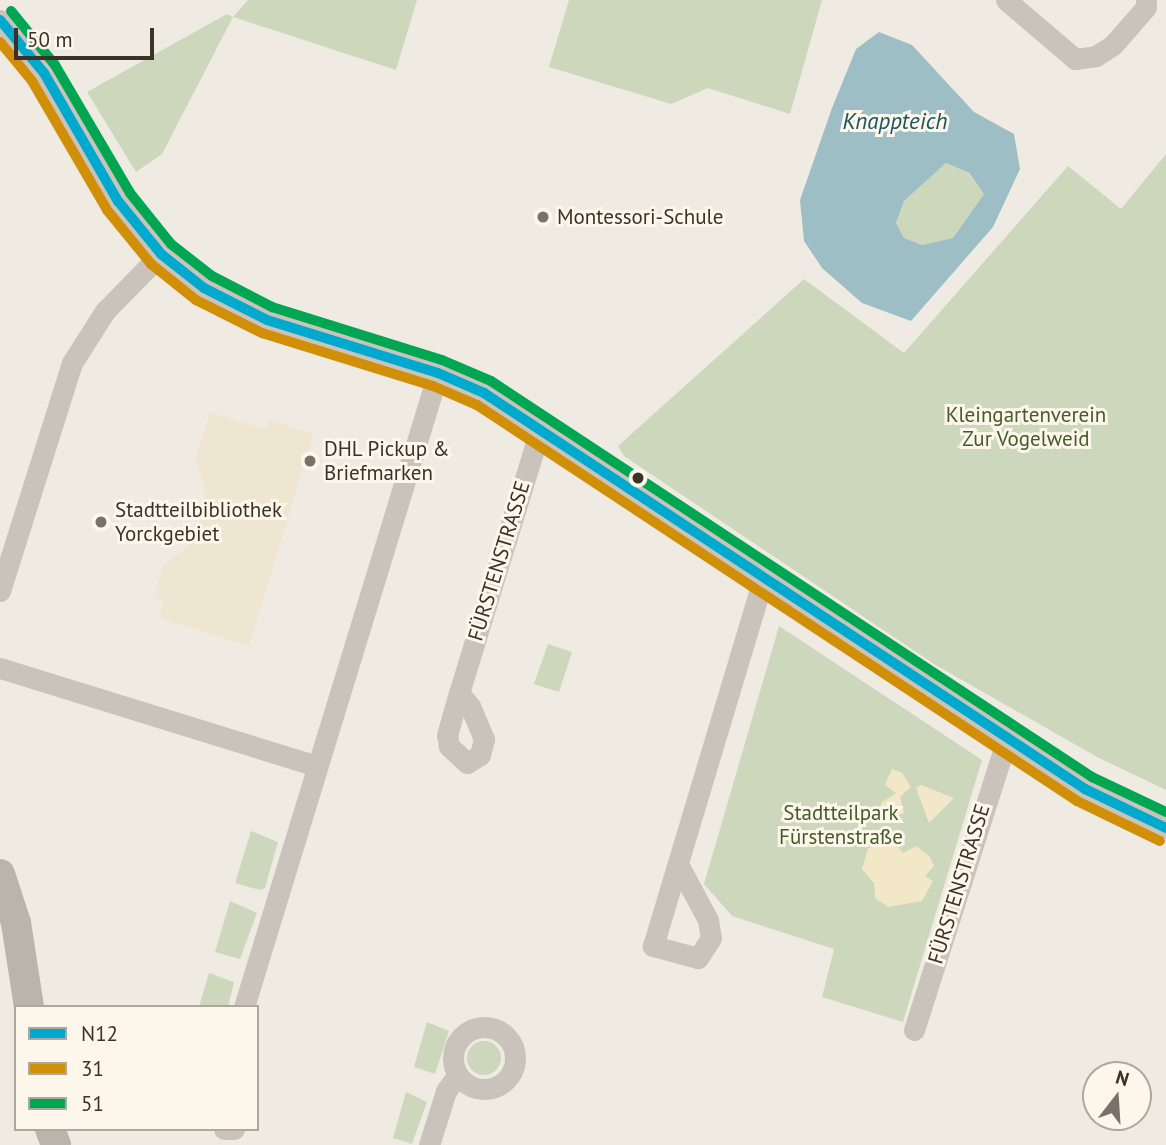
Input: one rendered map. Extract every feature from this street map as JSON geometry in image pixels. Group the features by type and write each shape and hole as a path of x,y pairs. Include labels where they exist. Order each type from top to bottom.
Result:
{"main road":[{"path":"0,874 16,923 29,1005"}],"street":[{"path":"1006,0 1076,59 1096,56 1113,45 1146,7 1146,0"},
{"path":"0,20 44,73 118,201 161,254 204,288 267,320 438,373 484,393 1085,789 1166,828"},
{"path":"0,591 72,363 105,311 161,254"},
{"path":"245,1005 438,373"},
{"name":"FÜRSTENSTRASSE","path":"459,693 540,429"},
{"path":"678,864 764,575"},
{"path":"0,668 316,766"},
{"name":"FÜRSTENSTRASSE","path":"914,1030 1007,738"},
{"path":"429,1145 446,1091 457,1076"}],"green space":[{"path":"248,0 417,0 396,70 233,17"},
{"path":"569,0 822,0 790,114 708,88 671,104 549,67"},
{"path":"227,14 233,17 162,154 136,172 87,92"},
{"name":"Kleingartenverein Zur Vogelweid","path":"1166,154 1166,790 1097,757 934,664 624,456 618,446 804,279 904,353 1068,166 1121,209"},
{"path":"946,163 968,173 984,194 953,238 922,245 904,238 896,223 904,201"},
{"name":"Stadtteilpark Fürstenstraße","path":"779,626 982,760 903,1022 822,997 834,949 732,916 704,884"},
{"path":"548,644 572,652 559,692 534,684"},
{"path":"251,831 278,842 265,888 260,890 235,883"},
{"path":"230,901 257,913 240,959 215,952"},
{"path":"209,973 234,982 228,1005 200,1005"},
{"path":"427,1022 449,1031 435,1074 414,1067"},
{"path":"484,1041 496,1046 501,1058 496,1070 484,1075 472,1070 467,1058 472,1046"},
{"path":"406,1092 427,1102 412,1144 393,1138"}],"sand":[{"path":"892,769 902,773 911,787 900,797 904,813 885,820 881,816 881,803 896,793 885,785"},
{"path":"921,785 954,798 929,823 916,788"},
{"path":"879,841 892,841 903,853 916,846 930,857 934,866 925,876 933,881 922,901 888,907 875,898 874,883 862,869 868,849"}],"shaded area":[{"path":"210,412 266,430 269,420 313,434 249,646 159,618 164,601 154,597 163,566 188,546 202,519 205,487 195,460"}],"water":[{"name":"Knappteich","path":"879,32 912,45 974,112 1014,134 1020,169 993,227 911,321 862,303 822,268 804,241 800,200 856,49","holes":["946,163 969,173 984,194 953,238 922,245 904,238 896,223 904,201"]}],"transit line":[{"name":"51","path":"11,11 55,65 130,193 171,244 212,276 272,307 442,360 491,381 1092,777 1166,812"},
{"name":"N12","path":"0,20 44,73 118,201 161,254 204,288 267,320 438,373 484,393 1085,789 1166,828"},
{"name":"31","path":"0,42 32,81 107,210 151,264 196,300 262,333 433,386 477,405 1077,801 1160,841"}],"place":[{"name":"Montessori-Schule","path":"543,217"},
{"name":"DHL Pickup & Briefmarken","path":"310,461"},
{"name":"Stadtteilbibliothek Yorckgebiet","path":"101,522"}]}
